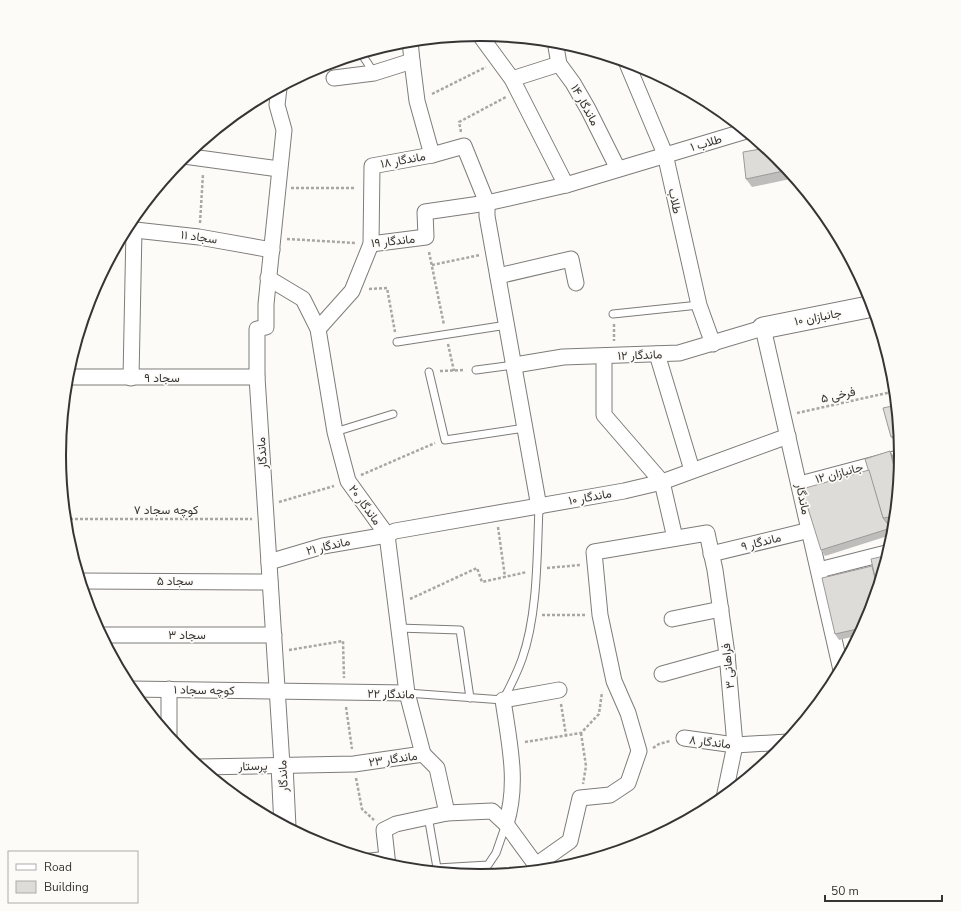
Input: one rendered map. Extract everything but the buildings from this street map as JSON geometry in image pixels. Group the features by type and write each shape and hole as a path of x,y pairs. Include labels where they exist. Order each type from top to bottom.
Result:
{"street":[{"path":"485,41 515,85 566,185"},
{"path":"411,47 417,101 432,155"},
{"name":"ماندگار ۱۴","path":"556,48 559,64 588,109 618,169"},
{"path":"334,78 374,73 412,61"},
{"path":"515,85 559,64"},
{"name":"طلاب","path":"629,69 665,154 698,305 713,344"},
{"name":"ماندگار","path":"278,94 277,104 284,130 268,278 266,327 257,329 257,377 278,691 285,820"},
{"name":"طلاب ۱","path":"487,203 566,185 740,133"},
{"path":"464,146 487,203 498,276 539,506"},
{"name":"ماندگار ۱۸","path":"371,188 372,166 432,155 464,146"},
{"path":"192,157 279,169"},
{"path":"318,329 352,291 371,244 371,188"},
{"name":"ماندگار ۱۹","path":"371,244 426,237 425,212 487,203"},
{"name":"سجاد ۱۱","path":"133,229 272,244"},
{"path":"130,235 132,378"},
{"path":"498,276 571,259 576,283"},
{"name":"ماندگار ۲۰","path":"268,278 303,299 318,329 335,432 348,482 387,536 407,693 423,754"},
{"name":"جانبازان ۱۰","path":"763,328 867,307"},
{"name":"ماندگار","path":"763,328 800,484 839,662"},
{"name":"ماندگار ۱۲","path":"514,365 563,357 679,353 763,328"},
{"path":"657,354 692,470"},
{"path":"539,865 570,841 580,798 610,794 628,783 639,751 628,713 614,681 600,615 594,552 675,538 662,482 604,415 609,356"},
{"name":"سجاد ۹","path":"74,377 257,377"},
{"name":"ماندگار ۱۰","path":"387,536 396,531 497,514 662,482 788,436"},
{"name":"جانبازان ۱۲","path":"800,484 895,459"},
{"name":"ماندگار ۹","path":"712,554 810,530"},
{"name":"فراهانی ۳","path":"675,538 707,533 712,554 727,656 735,745 726,789"},
{"name":"ماندگار ۲۱","path":"269,562 323,546 387,536"},
{"path":"819,570 883,554"},
{"name":"سجاد ۵","path":"86,581 270,582"},
{"path":"672,619 720,609"},
{"name":"سجاد ۳","path":"107,634 274,634"},
{"path":"662,674 727,656"},
{"name":"کوچه سجاد ۱","path":"138,689 278,691"},
{"path":"169,689 169,729"},
{"path":"506,824 511,809 513,768 503,700 559,690"},
{"name":"ماندگار ۲۲","path":"278,691 407,693"},
{"name":"ماندگار ۸","path":"684,738 735,745 780,742"},
{"name":"ماندگار ۲۳","path":"282,765 354,764 423,754 437,768 447,813"},
{"name":"پرستار","path":"207,767 282,765"},
{"path":"387,859 384,830 396,824 447,813 492,811 506,824 535,866"}],"lane":[{"path":"364,58 374,73"},
{"path":"613,314 698,305"},
{"path":"397,342 507,325"},
{"path":"476,370 514,365"},
{"path":"429,372 445,440 525,428"},
{"path":"335,432 393,414"},
{"path":"503,700 523,658 531,615 536,569 539,506"},
{"path":"398,628 460,630 470,698"},
{"name":"ماندگار ۲۲","path":"407,693 503,700"},
{"path":"428,816 437,867"},
{"path":"464,869 488,865 496,853 506,824"}],"path":[{"path":"417,101 499,61"},
{"path":"464,146 459,122 515,85"},
{"path":"199,237 204,159"},
{"path":"278,188 371,188"},
{"path":"426,237 454,371"},
{"name":"ماندگار ۱۹","path":"272,244 371,244"},
{"path":"432,264 494,252"},
{"path":"352,291 387,288 397,342"},
{"path":"609,356 613,314"},
{"path":"429,372 476,370"},
{"name":"فرخی ۵","path":"784,416 890,392"},
{"name":"کوچه سجاد ۷","path":"71,519 266,512 348,482 396,459 445,440"},
{"path":"497,514 505,577"},
{"path":"396,606 477,568 482,582 536,569 595,564"},
{"path":"531,615 600,615"},
{"path":"275,653 343,641 344,693 362,808 384,830"},
{"path":"509,745 581,733 599,714 602,693 614,681"},
{"path":"559,690 566,735"},
{"path":"580,798 586,766 581,733"},
{"name":"ماندگار ۸","path":"637,757 660,744 684,738"}]}
